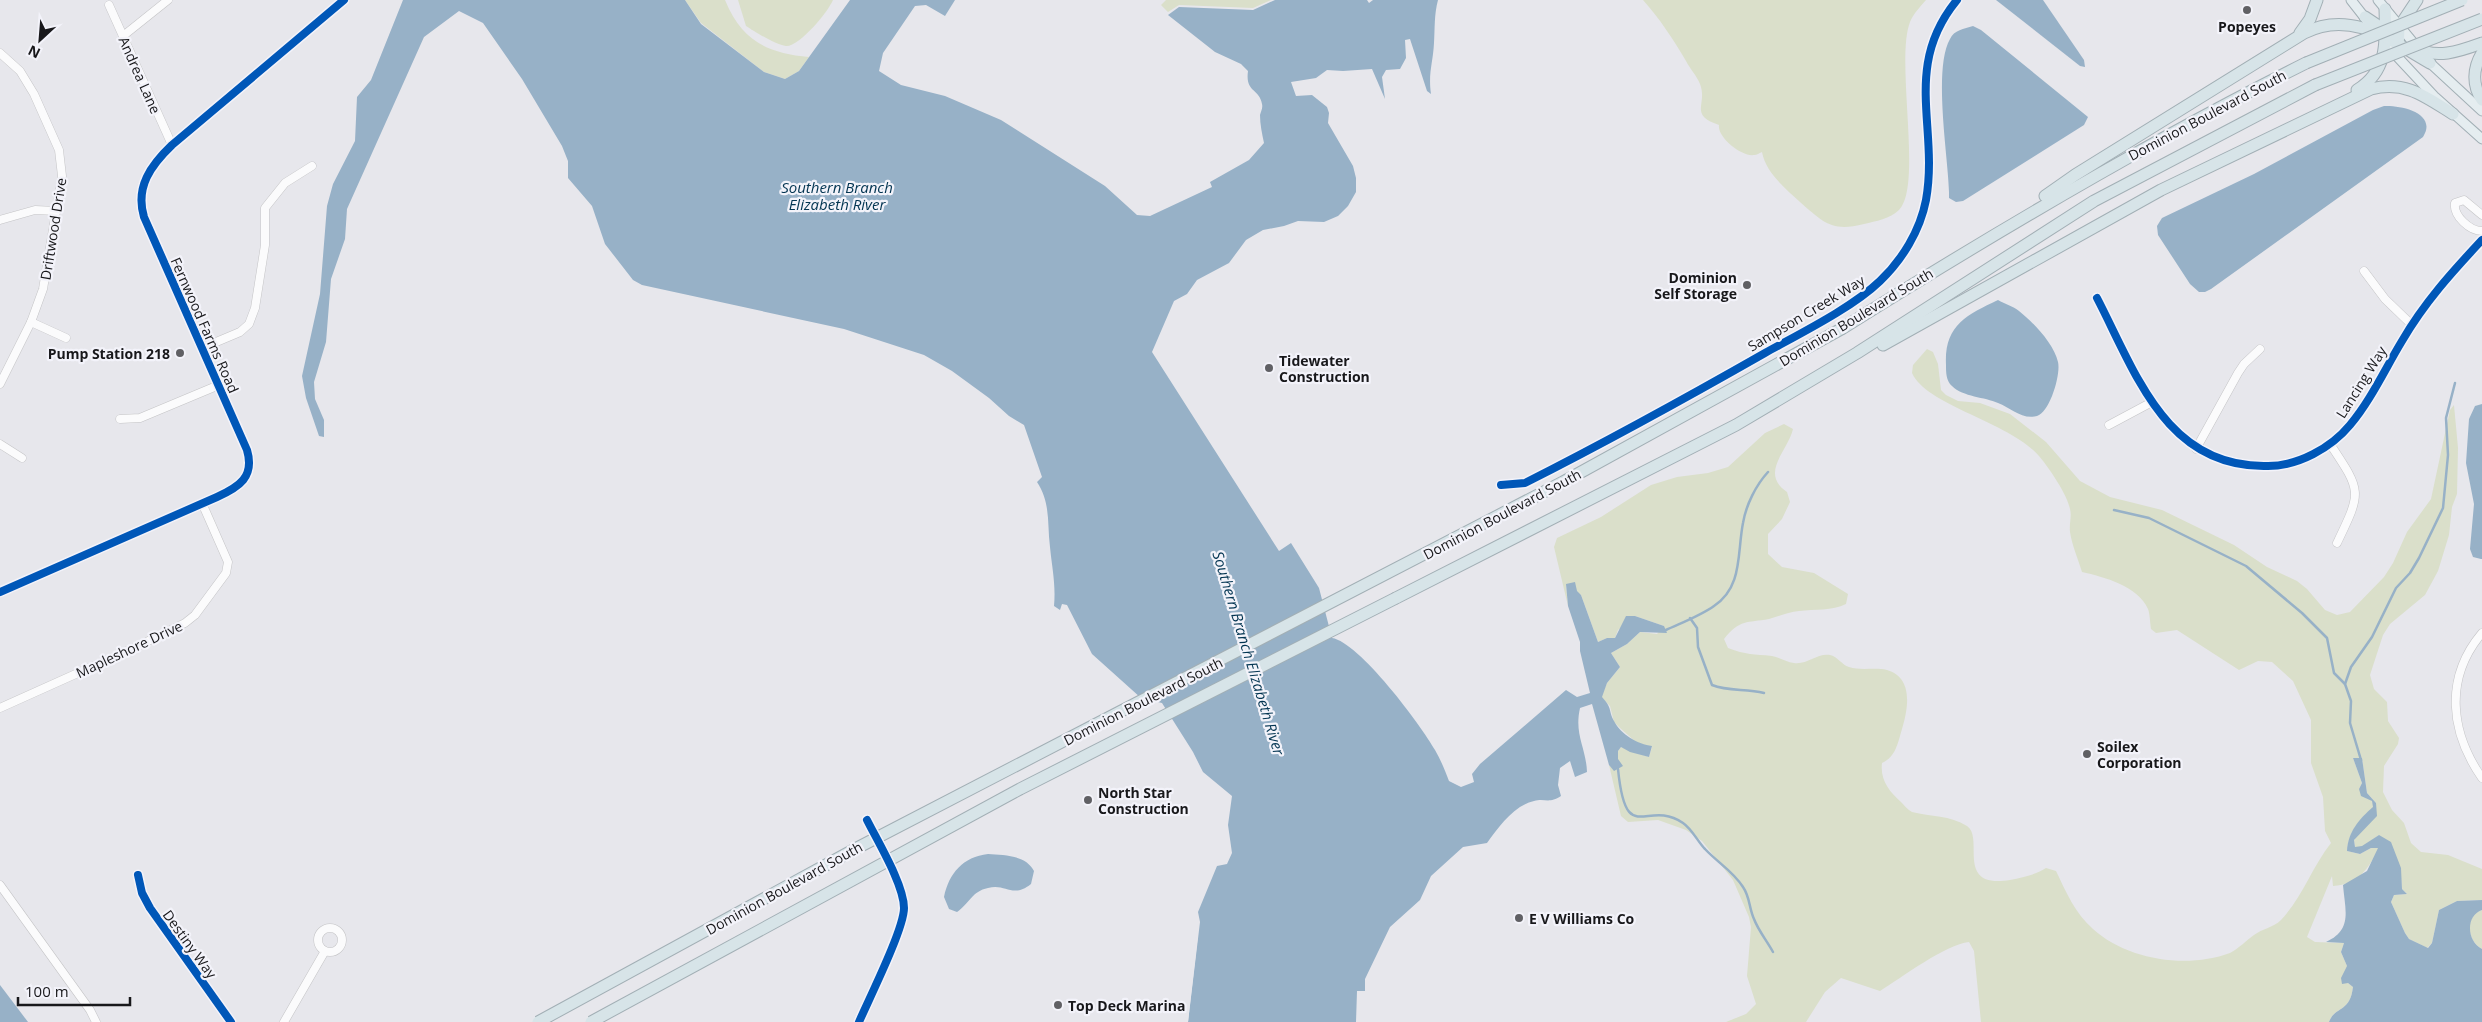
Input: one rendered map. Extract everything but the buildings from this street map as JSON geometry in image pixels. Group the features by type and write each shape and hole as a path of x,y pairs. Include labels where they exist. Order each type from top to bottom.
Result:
{"highway":[{"path":"2290,43 2307,25 2317,0"},
{"path":"2320,113 2364,86 2374,77 2381,65 2390,36 2417,0"},
{"name":"Dominion Boulevard South","path":"538,1022 857,848 1563,482 1843,328 1987,238 2170,132 2306,62 2462,0"},
{"path":"2385,10 2397,58"},
{"path":"2365,17 2430,62"},
{"name":"Dominion Boulevard South","path":"591,1022 1020,789 1736,425 1859,355 2094,202 2315,85 2482,19"},
{"path":"1987,238 2075,175 2311,30 2329,24 2345,23 2390,36 2419,50 2434,54 2452,53 2482,43"},
{"path":"2482,53 2475,85 2482,100"},
{"path":"1859,355 2161,190 2371,89 2395,85 2416,91 2454,114"}],"main road":[{"path":"2351,0 2365,17"},
{"path":"2378,0 2385,10"},
{"path":"2419,50 2482,111"},
{"path":"2397,58 2482,139"}],"street":[{"path":"123,36 168,0"},
{"name":"Fernwood Farms Road","path":"0,592 243,483 250,468 247,450 142,209 141,195 147,174 154,163 172,145 344,0"},
{"name":"Sampson Creek Way","path":"1500,485 1525,483 1684,399 1840,310 1872,288 1888,274 1908,246 1923,210 1929,170 1924,86 1928,61 1942,22 1957,0"},
{"name":"Andrea Lane","path":"109,5 172,145"},
{"name":"Driftwood Drive","path":"0,53 13,63 26,80 59,150 62,176 43,289 31,322 0,384"},
{"path":"202,348 240,332 249,324 256,308 265,245 265,208 279,189 312,166"},
{"path":"2482,215 2464,200 2459,200 2455,203 2454,210 2456,214 2473,230 2482,231"},
{"path":"0,220 35,210 56,212"},
{"name":"Lancing Way","path":"2097,298 2152,402 2172,429 2196,449 2233,464 2270,466 2298,460 2330,444 2356,418 2412,325 2442,283 2482,240"},
{"path":"2364,271 2385,299 2412,325"},
{"path":"31,322 66,338"},
{"path":"2196,449 2241,368 2260,349"},
{"path":"120,419 140,418 219,385"},
{"path":"2109,425 2152,402"},
{"path":"0,444 22,458"},
{"path":"2330,444 2350,473 2356,495 2354,507 2336,543"},
{"name":"Mapleshore Drive","path":"0,708 138,646 185,623 195,615 226,573 228,562 202,503"},
{"path":"2482,633 2462,665 2455,701 2461,740 2470,760 2482,778"},
{"path":"859,1022 899,927 904,910 892,870 867,820"},
{"name":"Destiny Way","path":"138,875 142,893 150,908 231,1022"},
{"path":"0,884 90,1010 96,1022"},
{"path":"284,1022 325,951"}],"green space":[{"path":"685,0 725,0 739,26 758,42 768,48 781,52 809,57 799,71 785,79 764,72 701,23"},
{"path":"738,0 833,0 819,20 805,35 792,45 786,46 771,41 746,26"},
{"path":"1166,0 1271,0 1253,8 1179,5 1168,12 1161,5"},
{"path":"1643,0 1926,0 1911,19 1906,40 1905,64 1909,176 1906,197 1899,210 1883,219 1853,226 1836,226 1822,220 1777,180 1764,160 1762,152 1749,155 1737,150 1722,135 1719,125 1704,117 1701,113 1702,91 1699,81 1666,29"},
{"path":"1927,349 1933,352 1938,364 1941,390 1946,395 1958,401 1980,403 2010,414 2046,442 2080,481 2110,497 2162,510 2234,545 2267,567 2297,581 2307,589 2325,610 2337,615 2350,612 2384,577 2393,563 2407,532 2431,499 2450,410 2454,405 2458,448 2457,494 2452,507 2449,535 2438,571 2425,595 2390,624 2383,635 2370,675 2374,689 2387,702 2388,721 2399,738 2398,744 2384,766 2383,792 2392,810 2404,823 2411,843 2421,852 2448,855 2482,869 2482,900 2457,901 2439,910 2432,943 2427,948 2409,939 2391,902 2394,895 2407,894 2402,889 2400,868 2379,835 2362,847 2355,847 2354,840 2373,808 2355,827 2347,851 2360,854 2371,848 2379,848 2371,863 2356,879 2342,885 2333,886 2332,876 2307,937 2315,942 2344,943 2341,952 2347,966 2348,983 2353,987 2349,1001 2335,1013 2329,1022 1981,1022 1974,951 1969,942 1959,944 1936,955 1880,991 1841,978 1825,992 1806,1022 1726,1022 1746,1014 1756,1004 1747,976 1751,927 1749,917 1733,880 1702,841 1686,830 1658,820 1628,822 1621,816 1609,765 1614,770 1618,751 1621,747 1649,757 1652,747 1637,743 1620,728 1614,722 1610,706 1601,697 1607,683 1620,667 1611,653 1627,644 1640,632 1657,634 1664,626 1635,616 1618,630 1615,638 1607,638 1598,642 1581,595 1566,585 1568,606 1554,547 1557,538 1601,517 1651,485 1677,477 1708,473 1728,467 1765,433 1784,424 1793,429 1775,470 1775,477 1779,485 1787,492 1790,502 1782,519 1768,534 1768,554 1782,567 1814,573 1848,594 1846,604 1829,609 1788,613 1769,619 1744,623 1735,628 1724,639 1728,648 1745,653 1772,656 1799,663 1830,655 1849,667 1882,669 1896,674 1902,680 1905,687 1907,704 1896,749 1882,763 1882,775 1886,785 1912,812 1947,818 1967,826 1972,832 1974,861 1982,877 1993,881 2010,880 2025,877 2046,868 2056,871 2081,916 2107,940 2123,948 2158,959 2195,960 2213,958 2230,953 2257,933 2281,920 2295,902 2331,843 2325,831 2323,797 2311,763 2311,720 2293,681 2272,662 2258,661 2239,670 2177,630 2156,633 2151,629 2148,609 2137,594 2110,580 2082,572 2071,537 2071,512 2062,489 2052,474 2039,456 2026,444 1990,423 1951,405 1921,385 1912,373 1913,365","holes":["2353,758 2362,758 2367,793 2376,803 2374,807 2372,801 2359,789 2362,783"]},
{"path":"2482,910 2482,949 2473,940 2470,923 2476,913"}],"water":[{"name":"Southern Branch Elizabeth River","path":"403,0 685,0 701,24 764,72 785,79 799,71 850,0 955,0 945,16 926,5 915,6 883,53 879,71 901,85 945,96 1001,120 1105,186 1137,215 1150,216 1212,187 1210,182 1249,160 1264,143 1260,118 1262,104 1258,95 1248,83 1248,71 1241,64 1215,52 1168,15 1179,7 1253,10 1275,0 1367,0 1369,3 1373,0 1438,0 1430,74 1431,94 1427,91 1410,39 1405,40 1406,58 1400,69 1386,70 1382,77 1385,99 1372,69 1327,70 1316,78 1291,82 1296,96 1312,95 1327,107 1329,113 1328,123 1353,166 1356,178 1356,192 1348,206 1338,216 1324,222 1298,221 1263,230 1246,240 1229,263 1197,280 1187,294 1174,301 1152,352 1279,551 1291,543 1319,588 1332,638 1344,643 1358,654 1388,686 1428,738 1449,781 1461,787 1474,782 1472,774 1480,764 1566,690 1577,697 1590,693 1580,651 1580,642 1568,606 1566,584 1575,582 1598,642 1607,638 1615,638 1626,616 1635,616 1664,626 1667,633 1640,632 1627,644 1611,653 1620,667 1607,683 1602,697 1608,704 1617,726 1625,735 1652,746 1649,757 1630,752 1621,747 1618,751 1618,759 1623,766 1614,771 1609,765 1592,704 1580,708 1578,726 1587,772 1575,777 1570,761 1560,768 1558,785 1561,796 1553,800 1534,801 1519,807 1496,830 1487,843 1463,847 1431,876 1420,900 1390,927 1365,979 1365,991 1357,991 1356,1022 1188,1022 1200,922 1198,912 1217,866 1227,864 1232,853 1228,825 1232,796 1203,772 1193,752 1162,703 1141,698 1092,654 1067,605 1062,604 1060,610 1054,606 1048,514 1045,498 1037,482 1042,477 1024,425 1009,416 989,398 952,371 924,355 844,329 642,285 633,280 605,244 592,206 568,178 568,161 562,146 522,79 483,23 459,11 424,37 347,209 345,239 331,279 326,342 314,382 315,399 324,420 324,437 319,436 306,398 302,376 320,294 327,206 333,184 355,141 357,97 371,80"},
{"path":"1996,0 2043,0 2084,60 2085,67 2080,66"},
{"path":"1973,26 1981,30 2088,117 2084,125 1963,201 1956,202 1949,198 1943,113 1943,70 1945,53 1952,36 1960,30"},
{"path":"2384,106 2408,109 2422,116 2426,122 2423,137 2211,289 2199,292 2190,284 2158,235 2157,226 2162,218 2254,174 2373,110"},
{"path":"1998,300 2017,309 2030,321 2048,341 2056,355 2058,375 2054,392 2046,408 2037,416 2021,415 1993,401 1968,395 1957,390 1947,379 1946,352 1953,331 1967,317"},
{"path":"2482,404 2481,559 2473,557 2470,549 2474,504 2466,463 2469,419 2475,406"},
{"path":"2353,758 2362,758 2367,793 2376,803 2377,816 2354,840 2355,847 2362,846 2379,835 2391,842 2401,868 2402,889 2407,894 2394,895 2391,902 2409,939 2428,948 2432,943 2439,910 2457,901 2482,900 2482,910 2473,918 2470,929 2473,941 2482,949 2482,1022 2329,1022 2335,1013 2349,1001 2353,987 2348,983 2342,984 2341,978 2347,966 2341,952 2344,943 2326,942 2335,937 2344,925 2346,911 2343,885 2367,871 2378,848 2371,848 2360,854 2347,851 2355,826 2373,807 2372,801 2361,796 2359,789 2362,783"},
{"path":"988,854 1014,857 1026,862 1034,871 1031,884 1014,891 1000,887 983,890 974,895 957,912 949,909 944,897 949,881 958,868 971,859"},
{"path":"0,985 28,1022 0,1022"}],"pier":[{"path":"1196,934 1198,935 1188,1022 1185,1022"}],"waterway":[{"path":"2361,760 2350,723 2351,701 2345,684 2351,667 2372,637 2396,588 2410,573 2419,558 2443,508 2448,455 2446,418 2455,383"},
{"path":"1666,630 1709,610 1730,589 1737,569 1746,509 1756,489 1768,472"},
{"path":"2114,510 2149,518 2246,566 2302,613 2327,638 2334,673 2345,684"},
{"path":"1690,618 1697,628 1698,647 1712,685 1725,689 1764,693"},
{"path":"1618,769 1626,808 1632,815 1640,817 1658,815 1670,817 1683,823 1705,849 1739,881 1747,895 1752,915 1773,952"}],"cycle path":[{"path":"0,592 225,493 238,485 247,474 249,467 247,450 144,217 142,206 143,186 158,160 172,145 344,0"},
{"path":"1501,485 1525,483 1676,403 1840,311 1868,291 1888,273 1903,254 1915,234 1923,212 1929,173 1926,73 1931,49 1940,25 1957,0"},
{"path":"2097,298 2141,385 2159,411 2179,434 2204,452 2233,463 2279,465 2302,459 2324,448 2350,425 2371,395 2402,341 2429,301 2482,240"},
{"path":"859,1022 892,947 904,908 900,888 895,876 867,820"},
{"path":"138,875 142,893 150,908 231,1022"}],"place":[{"name":"Popeyes","path":"2247,10"},
{"name":"Dominion Self Storage","path":"1747,285"},
{"name":"Pump Station 218","path":"180,353"},
{"name":"Tidewater Construction","path":"1269,368"},
{"name":"Soilex Corporation","path":"2087,754"},
{"name":"North Star Construction","path":"1088,800"},
{"name":"E V Williams Co","path":"1519,918"},
{"name":"Top Deck Marina","path":"1058,1005"}]}
